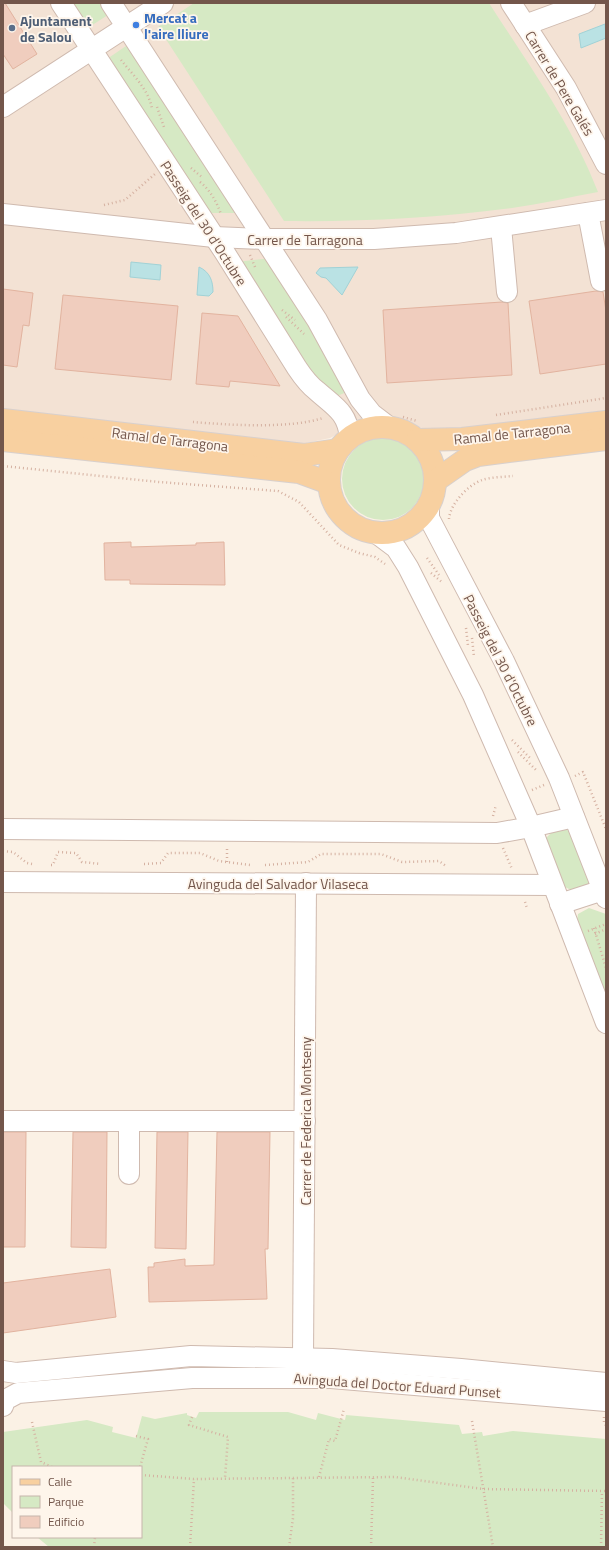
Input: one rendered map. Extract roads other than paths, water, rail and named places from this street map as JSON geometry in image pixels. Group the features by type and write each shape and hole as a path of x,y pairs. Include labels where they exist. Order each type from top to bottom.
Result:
{"main road":[{"name":"Ramal de Tarragona","path":"3,420 304,455 344,444"},
{"path":"393,421 404,431 420,431 430,458 435,481 429,504 419,516 407,526 397,531 376,533 362,529 349,522 339,511 332,498 329,483 332,460 344,444 362,430 393,421"},
{"name":"Ramal de Tarragona","path":"420,431 462,439 606,422"},
{"name":"Ramal de Tarragona","path":"435,481 465,460 478,455 606,439"},
{"name":"Ramal de Tarragona","path":"3,440 299,472 329,483"}],"street":[{"name":"Passeig del 30 d'Octubre","path":"61,3 225,253 301,374 316,391 341,412 349,425 344,444"},
{"path":"112,3 317,320 360,398 372,414 393,421"},
{"path":"3,107 163,3"},
{"name":"Carrer de Pere Galés","path":"511,3 566,88 606,164"},
{"path":"525,25 585,3"},
{"path":"597,211 601,281"},
{"name":"Carrer de Tarragona","path":"3,214 214,237 265,239 374,239 456,233 597,211"},
{"path":"501,227 507,292"},
{"name":"Passeig del 30 d'Octubre","path":"429,504 430,518 441,554 506,665 559,778 604,894 560,904"},
{"path":"376,533 396,548 417,568 531,827 606,1023"},
{"path":"3,829 498,833 574,817"},
{"name":"Avinguda del Salvador Vilaseca","path":"3,882 306,883 515,876 552,885"},
{"name":"Carrer de Federica Montseny","path":"303,1359 306,883"},
{"path":"3,1121 305,1121"},
{"path":"129,1121 129,1174"},
{"name":"Avinguda del Doctor Eduard Punset","path":"3,1371 16,1373 192,1356 332,1359 461,1369 606,1383"},
{"name":"Avinguda del Doctor Eduard Punset","path":"3,1406 5,1400 18,1393 192,1378 239,1377 331,1378 606,1401"}],"water":[{"path":"605,24 606,38 581,48 579,34"},
{"path":"131,262 161,265 160,280 130,277"},
{"path":"199,267 206,271 211,281 213,292 209,296 197,295"},
{"path":"358,267 342,295 326,278 321,277 316,273 320,268"}],"place":[{"name":"Mercat a l'aire lliure","path":"136,25"},
{"name":"Ajuntament de Salou","path":"12,28"}]}
